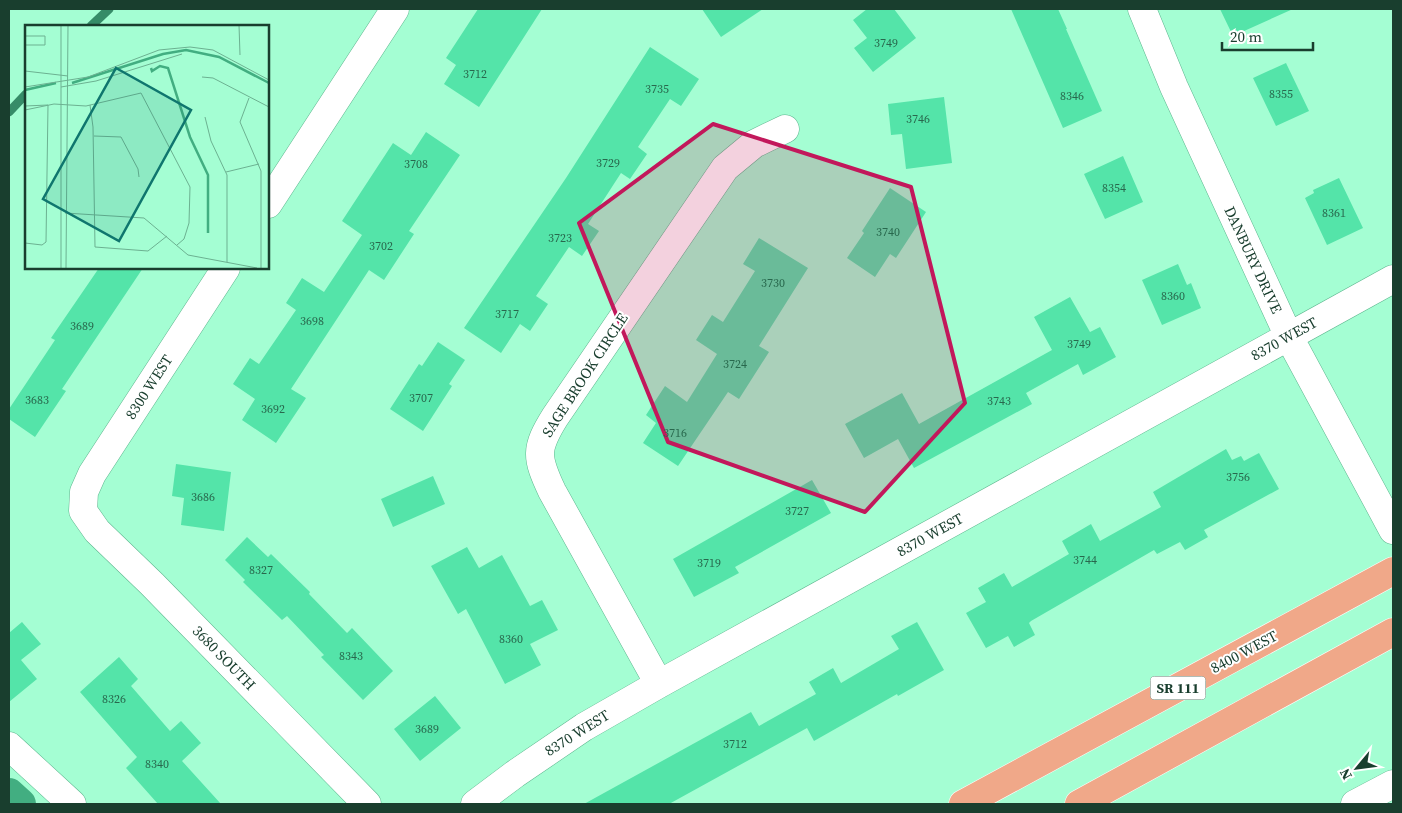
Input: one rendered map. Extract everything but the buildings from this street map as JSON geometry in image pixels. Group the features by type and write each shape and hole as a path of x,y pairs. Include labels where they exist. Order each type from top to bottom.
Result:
{"main road":[{"name":"8400 WEST","path":"963,804 1393,571"},
{"path":"1078,804 1393,632"}],"street":[{"path":"269,202 394,9"},
{"name":"DANBURY DRIVE","path":"1142,9 1174,87 1289,337 1393,530"},
{"name":"SAGE BROOK CIRCLE","path":"659,684 552,491 541,466 539,453 547,429 724,168 754,144 785,130"},
{"name":"8300 WEST","path":"83,511 84,492 92,474 225,269"},
{"name":"8370 WEST","path":"475,804 584,727 659,684 1393,279"},
{"name":"3680 SOUTH","path":"83,511 97,531 152,584 366,804"},
{"path":"9,746 72,804"},
{"path":"1355,804 1393,784"}],"highlighted area":[{"path":"713,124 911,187 965,403 865,512 668,442 579,223"}],"waterway":[{"path":"92,25 109,9"},
{"path":"9,112 25,95"},
{"path":"9,794 20,804"}]}
